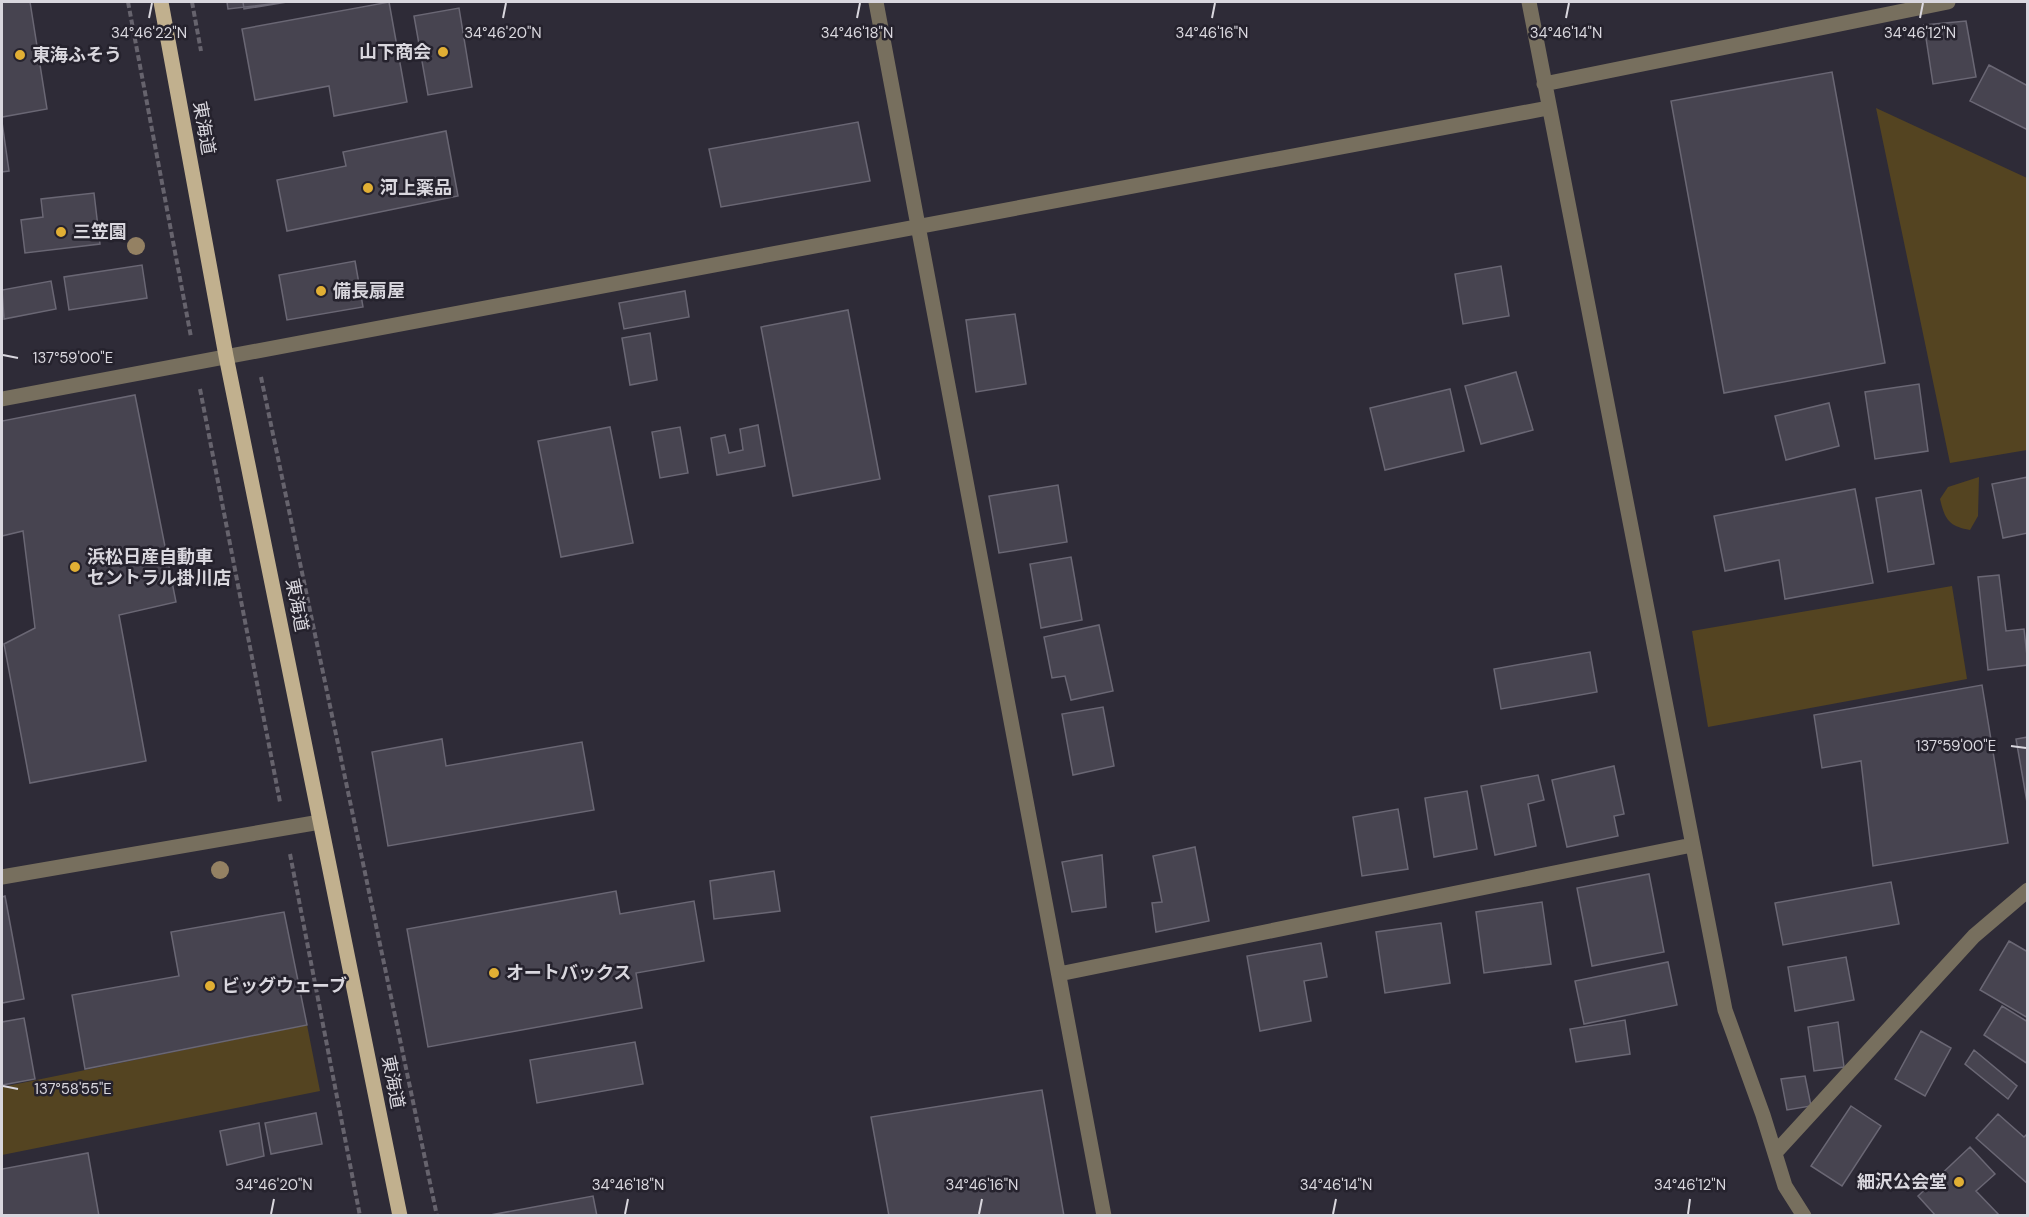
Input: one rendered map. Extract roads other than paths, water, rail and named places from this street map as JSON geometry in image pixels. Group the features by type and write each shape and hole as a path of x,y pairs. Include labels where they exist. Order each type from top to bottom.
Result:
{"main road":[{"name":"東海道","path":"161,2 226,356 400,1215"}],"street":[{"path":"876,2 1104,1215"},
{"path":"1529,2 1725,1010 1785,1186 1804,1215"},
{"path":"1544,84 1948,2"},
{"path":"2,399 1548,108"},
{"path":"2,877 285,826 320,822"},
{"path":"1059,974 1692,845"},
{"path":"1775,1153 1974,936 2028,890"}],"place":[{"name":"山下商会","path":"443,52"},
{"name":"東海ふそう","path":"20,55"},
{"name":"河上薬品","path":"368,188"},
{"name":"三笠園","path":"61,232"},
{"name":"備長扇屋","path":"321,291"},
{"name":"浜松日産自動車 セントラル掛川店","path":"75,567"},
{"name":"オートバックス","path":"494,973"},
{"name":"ビッグウェーブ","path":"210,986"},
{"name":"細沢公会堂","path":"1959,1182"}]}
